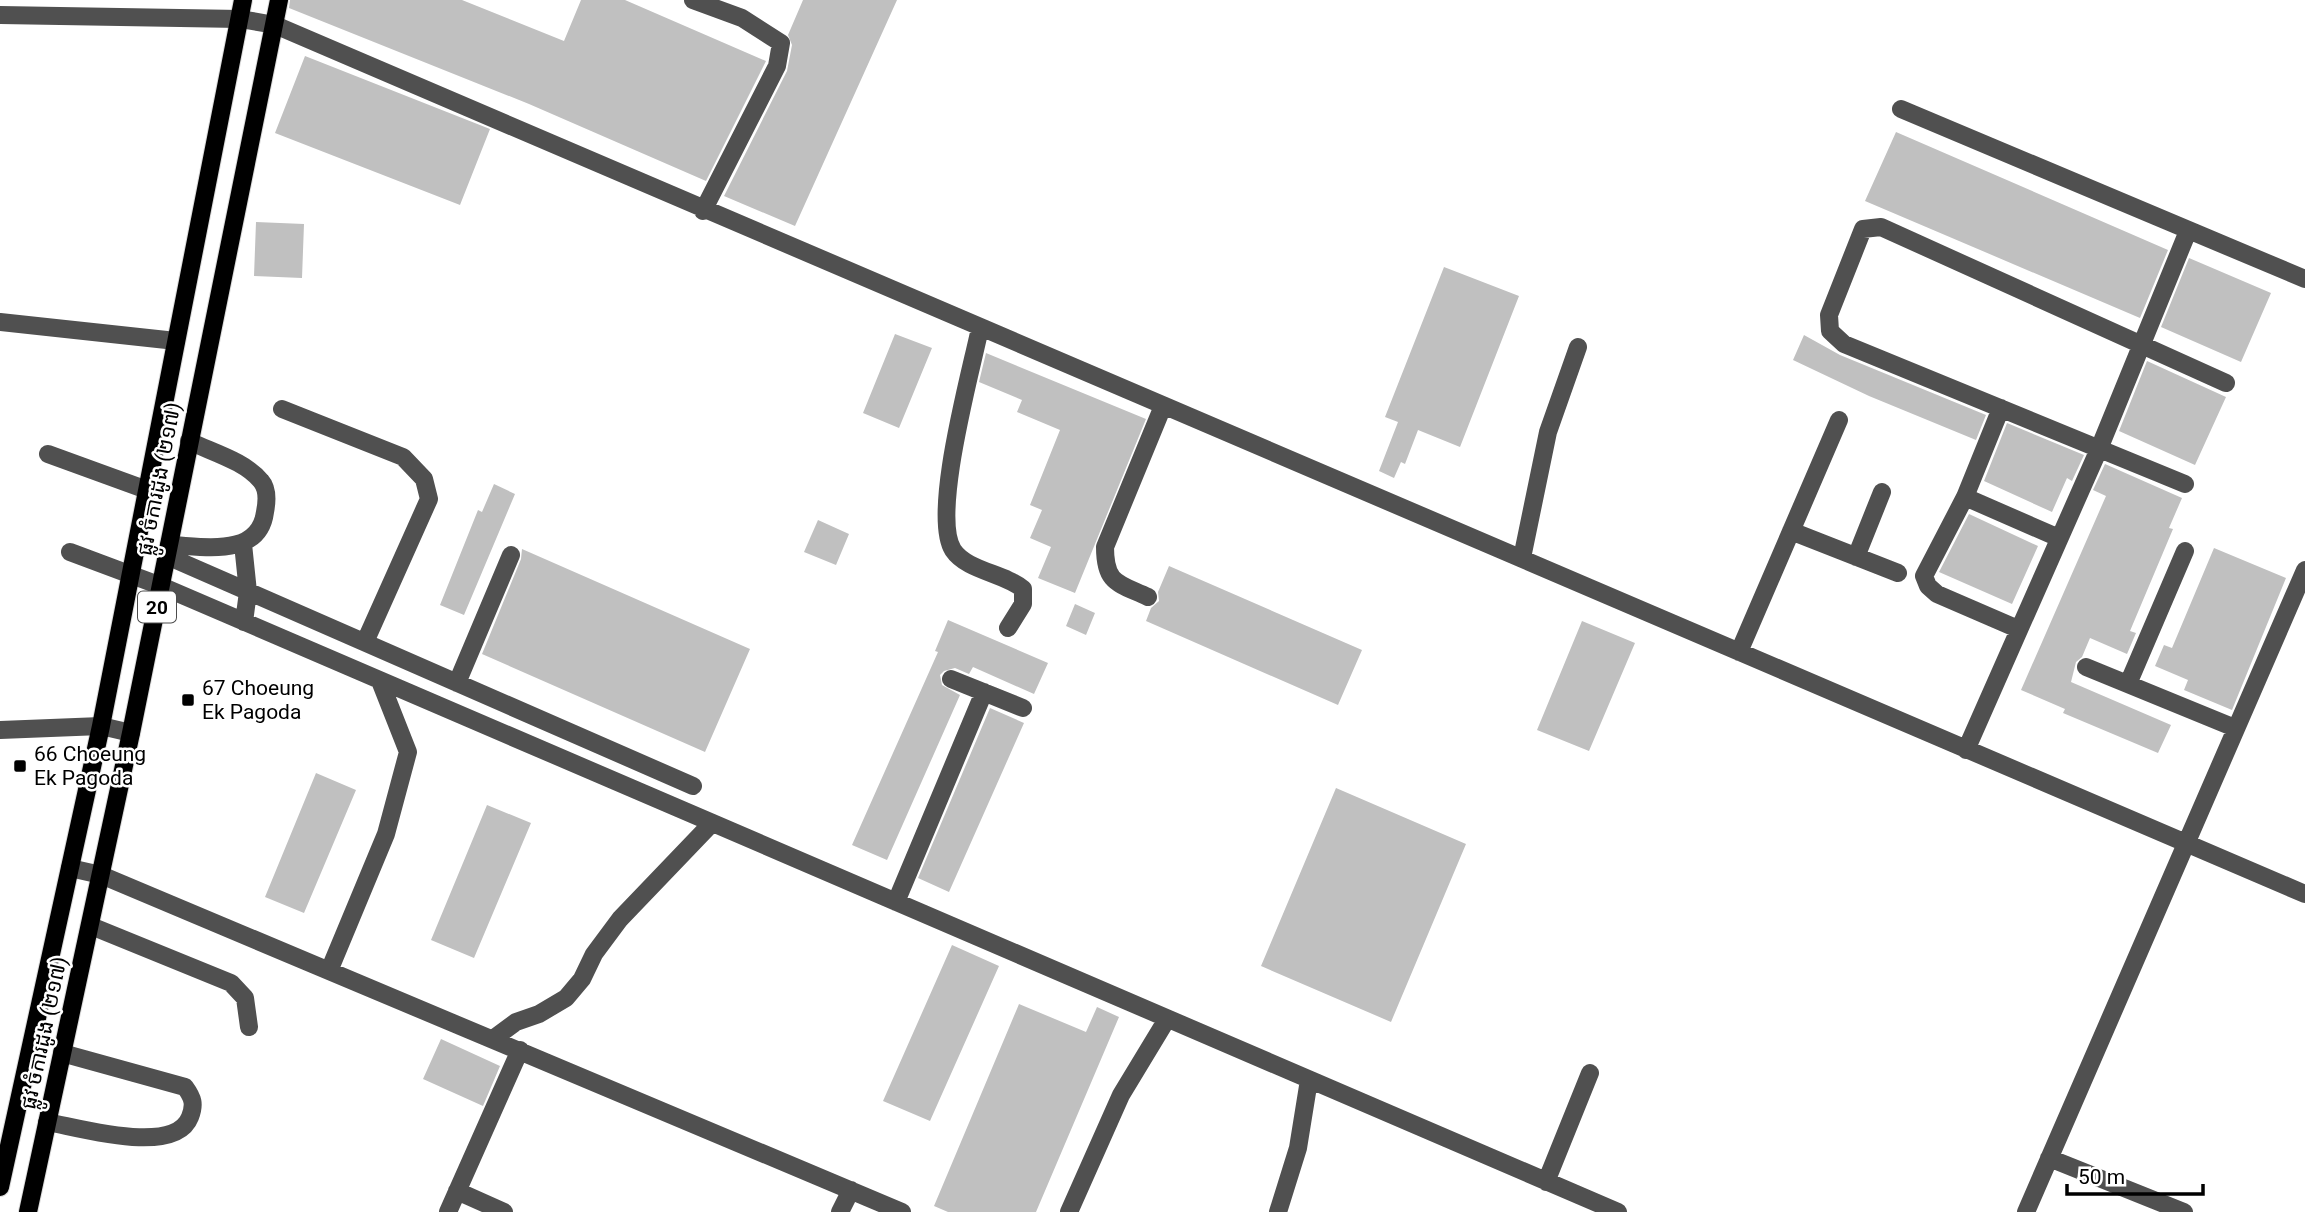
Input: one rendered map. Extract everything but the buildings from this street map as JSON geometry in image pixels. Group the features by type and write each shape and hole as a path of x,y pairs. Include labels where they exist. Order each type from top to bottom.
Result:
{"main road":[{"name":"ផ្លូវ ចំការដូង (២១៧)","path":"0,1187 101,726 243,0"},
{"name":"ផ្លូវ ចំការដូង (២១៧)","path":"28,1212 131,733 279,0"},
{"path":"23,1082 54,1091"}],"street":[{"path":"693,0 742,18 781,43 777,66 703,211"},
{"path":"0,15 240,19 275,25 703,211 2305,894"},
{"path":"1901,109 2305,279"},
{"path":"2185,484 1844,344 1830,331 1829,315 1863,229 1881,227 2226,383"},
{"path":"1966,750 2099,449 2188,231"},
{"path":"0,322 176,341"},
{"path":"980,328 950,472 945,533 955,552 976,565 1012,580 1023,589 1023,604 1008,628"},
{"path":"1522,558 1548,432 1578,347"},
{"path":"1148,597 1111,579 1105,568 1105,547 1163,406"},
{"path":"2001,408 1965,497 1924,576 1928,586 1937,594 2018,629"},
{"path":"282,409 403,457 424,479 429,499 365,642"},
{"path":"1739,652 1839,420"},
{"path":"168,551 243,544 257,535 264,520 267,499 262,482 246,468 189,441"},
{"path":"48,454 147,489"},
{"path":"1856,557 1882,492"},
{"path":"1965,497 2059,538"},
{"path":"1791,531 1898,573"},
{"path":"243,544 248,592 244,622"},
{"path":"168,551 248,592 693,786"},
{"path":"2128,684 2185,551"},
{"path":"70,552 161,586 1618,1212"},
{"path":"457,683 511,555"},
{"path":"2026,1212 2305,570"},
{"path":"2085,667 2235,728"},
{"path":"951,679 1023,708"},
{"path":"329,971 386,834 408,751 380,681"},
{"path":"896,902 984,692"},
{"path":"0,730 101,726 131,733"},
{"path":"492,1039 516,1022 539,1014 566,998 582,979 594,954 620,919 712,823"},
{"path":"70,868 101,875 902,1212"},
{"path":"91,926 231,983 245,998 249,1027"},
{"path":"1069,1212 1121,1095 1167,1019"},
{"path":"448,1212 520,1050"},
{"path":"47,1122 153,1139 176,1135 186,1128 193,1109 193,1098 185,1087 62,1053"},
{"path":"1546,1182 1590,1073"},
{"path":"1278,1212 1298,1147 1309,1080"},
{"path":"2049,1158 2184,1212"},
{"path":"840,1212 851,1190"},
{"path":"457,1191 504,1212"}],"place":[{"name":"67 Choeung Ek Pagoda","path":"188,700"},
{"name":"66 Choeung Ek Pagoda","path":"20,766"}]}
